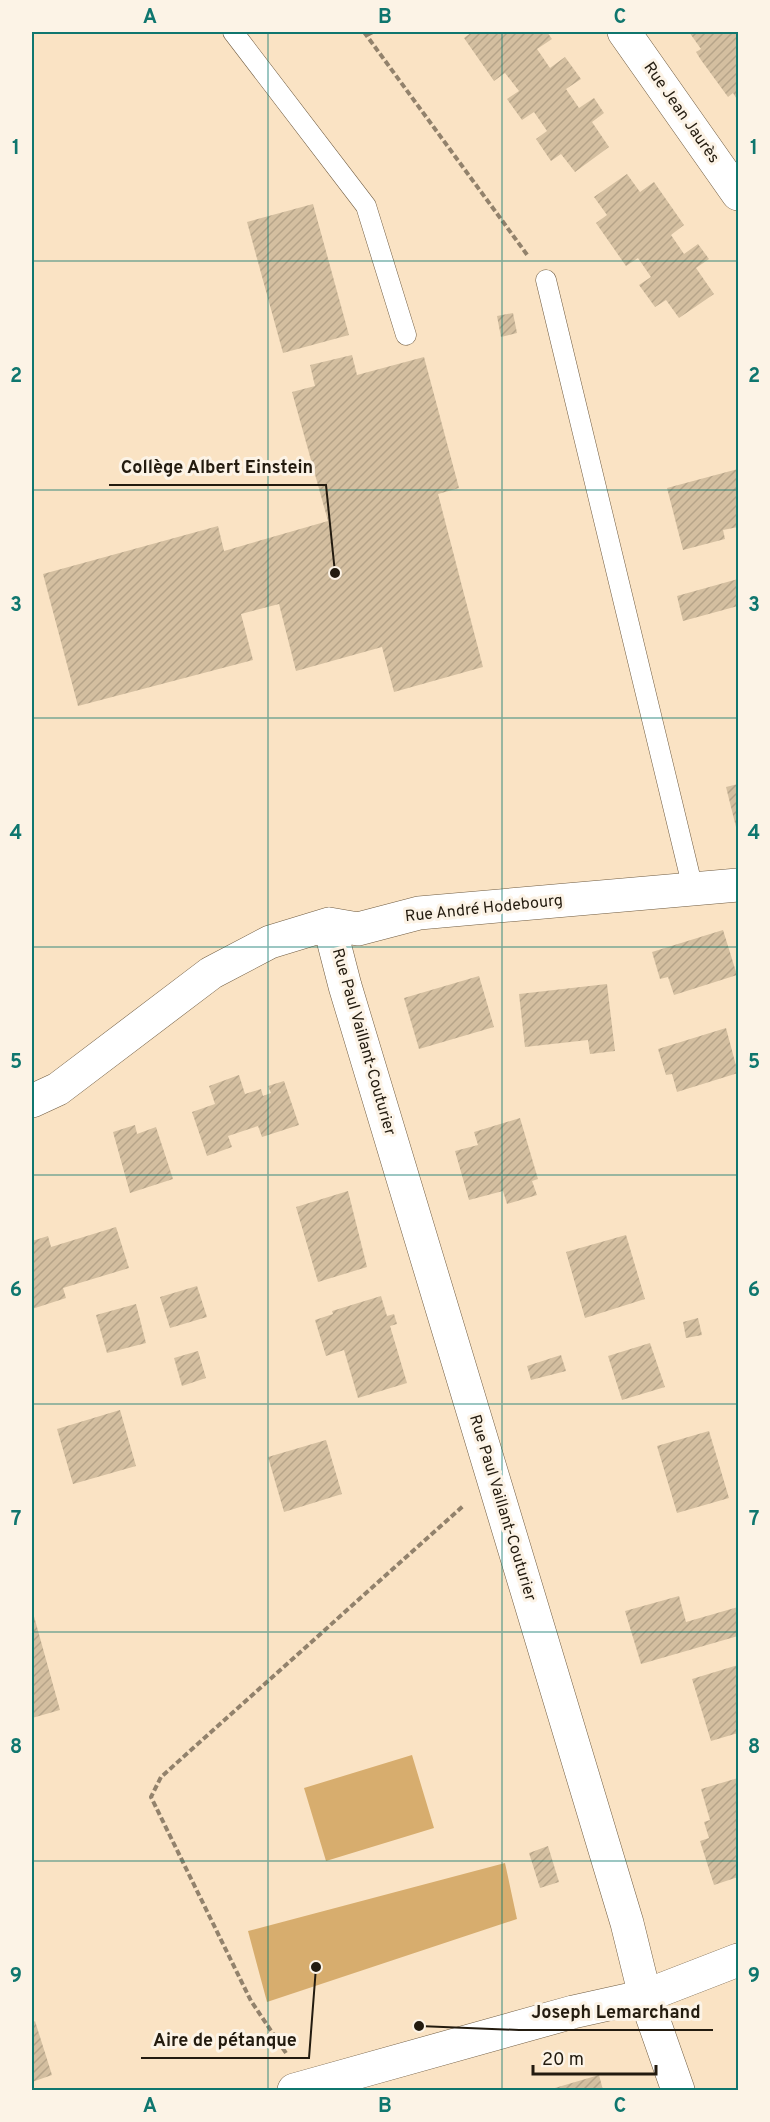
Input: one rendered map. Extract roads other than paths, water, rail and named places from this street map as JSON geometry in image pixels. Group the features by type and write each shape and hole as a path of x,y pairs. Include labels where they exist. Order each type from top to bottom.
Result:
{"street":[{"name":"Rue Jean Jaurès","path":"624,32 738,194"},
{"name":"Rue André Hodebourg","path":"32,1101 57,1089 211,973 270,942 330,924 358,929 419,913 738,885"},
{"name":"Rue Paul Vaillant-Couturier","path":"330,924 345,986 627,1923 645,1996 678,2091"},
{"path":"304,2089 573,2012 645,1996 738,1960"}],"lane":[{"path":"233,32 366,206 406,335"},
{"path":"546,280 693,889"}],"place":[{"name":"Collège Albert Einstein","path":"335,573"},
{"name":"Aire de pétanque","path":"316,1967"},
{"name":"Joseph Lemarchand","path":"419,2026"}]}
